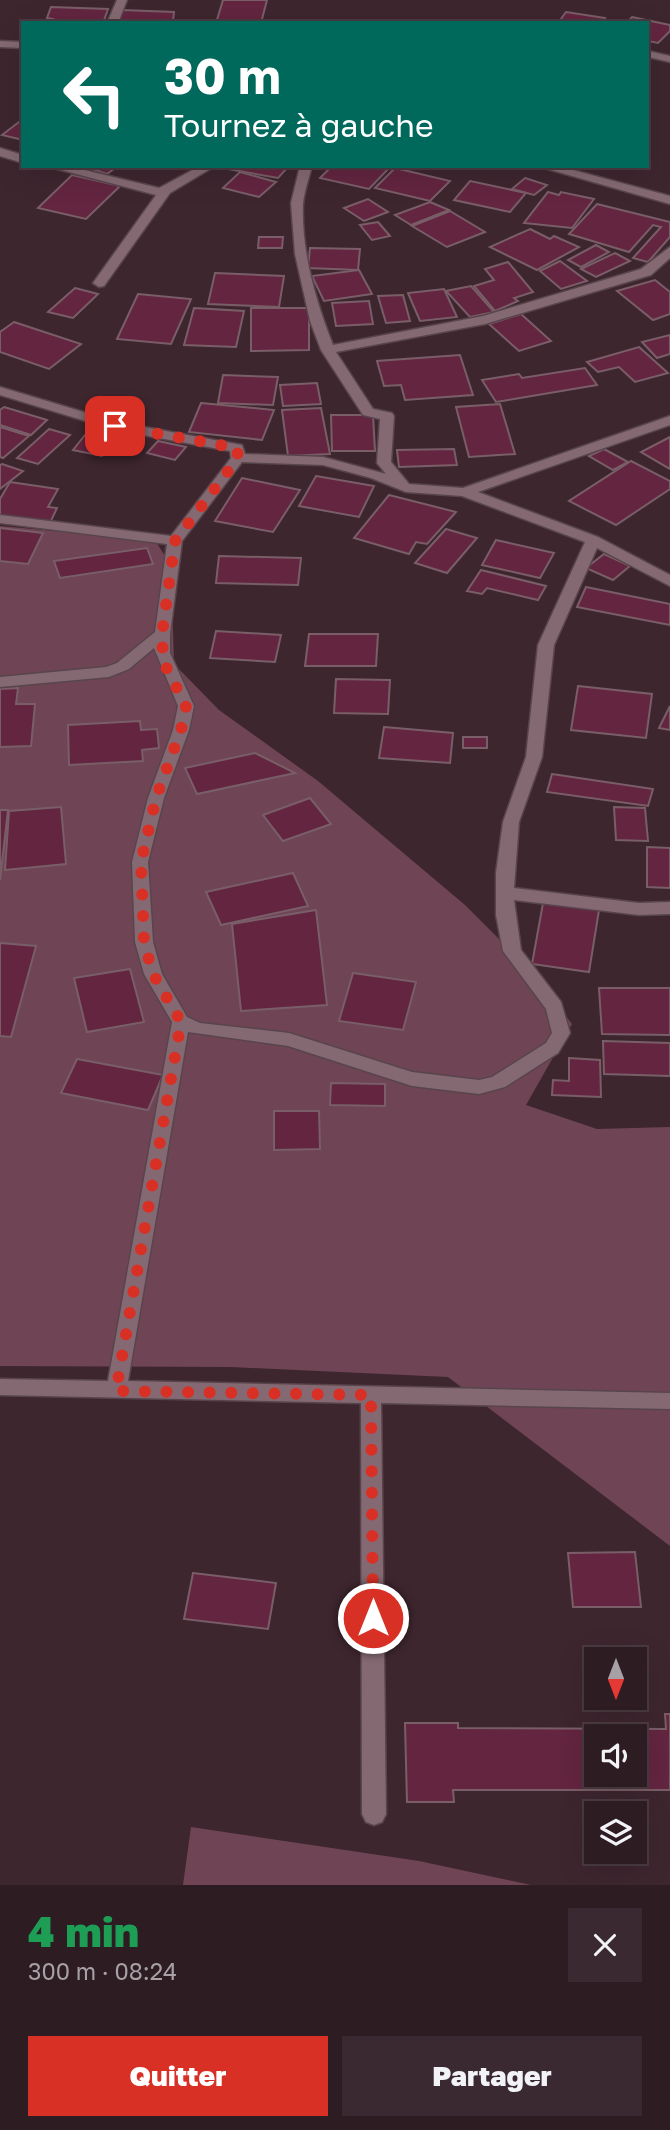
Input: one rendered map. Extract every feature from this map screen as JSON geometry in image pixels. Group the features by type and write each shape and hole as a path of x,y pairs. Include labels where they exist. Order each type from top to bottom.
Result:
{"street":[{"path":"113,21 122,0"},
{"path":"0,44 21,45"},
{"path":"649,54 670,59"},
{"path":"0,152 21,158"},
{"path":"61,168 165,191"},
{"path":"99,283 165,191 205,168"},
{"path":"306,168 297,203 301,254 317,321 328,350 368,412 387,416 384,463 406,488"},
{"path":"550,168 670,200"},
{"path":"328,350 485,320 646,272 670,251"},
{"path":"0,391 115,426 237,448 238,458 175,541 162,634 163,661 186,706 181,730 156,798 141,862 144,942 153,974 181,1022 198,1029 289,1040 412,1080 479,1087 498,1083 523,1063 552,1048 561,1033 555,1007 512,951 505,915 505,893 511,822 536,750 546,645 593,540"},
{"path":"464,492 670,420"},
{"path":"238,458 323,461 376,475 406,488 464,492 593,540 670,581"},
{"path":"0,519 175,541"},
{"path":"0,682 109,672 123,666 162,634"},
{"path":"505,893 639,908 670,908"},
{"path":"116,1391 181,1022"},
{"path":"0,1387 670,1401"},
{"path":"371,1395 374,1814"}],"shaded area":[{"path":"0,526 155,540 171,566 174,664 219,710 318,781 465,905 532,972 572,1024 526,1105 597,1129 670,1127 670,1546 448,1377 231,1367 0,1366"},
{"path":"191,1827 419,1861 531,1885 183,1885"}],"building":[{"path":"223,0 267,0 262,21 217,21"},
{"path":"51,7 108,9 104,21 52,21 53,19 47,18"},
{"path":"122,10 174,12 173,21 119,20"},
{"path":"566,12 605,18 603,21 559,21"},
{"path":"632,17 670,25 670,31 658,43 649,41 649,21 629,21"},
{"path":"21,121 21,140 2,135"},
{"path":"89,168 115,168 107,174"},
{"path":"229,168 287,168 278,178"},
{"path":"330,168 389,168 369,189 320,178"},
{"path":"395,168 450,181 430,201 375,188"},
{"path":"240,172 276,182 259,197 223,188"},
{"path":"72,175 120,186 86,219 38,208"},
{"path":"525,178 547,185 534,195 512,189"},
{"path":"470,181 526,193 510,212 454,200"},
{"path":"548,192 594,199 572,228 524,223"},
{"path":"368,199 388,212 364,221 344,208"},
{"path":"430,202 449,210 411,225 395,215"},
{"path":"597,204 670,222 670,237 648,262 633,258 661,227 653,225 629,252 569,234"},
{"path":"450,211 485,232 447,247 412,226"},
{"path":"378,222 390,236 372,240 360,225"},
{"path":"530,229 550,239 554,236 579,247 537,270 490,247"},
{"path":"259,237 283,237 282,248 258,248"},
{"path":"596,245 609,252 581,267 568,260"},
{"path":"310,248 360,249 358,270 308,268"},
{"path":"615,253 630,261 596,277 581,269"},
{"path":"560,261 587,281 561,289 540,271"},
{"path":"508,262 533,292 514,298 518,301 495,311 474,286 494,280 485,269"},
{"path":"359,270 372,294 324,301 312,276"},
{"path":"215,273 284,276 279,307 208,304"},
{"path":"655,280 670,292 670,314 653,320 617,291"},
{"path":"471,286 494,312 470,317 446,291"},
{"path":"75,288 98,294 73,318 48,312"},
{"path":"444,289 457,317 420,321 408,293"},
{"path":"138,294 191,299 171,344 117,339"},
{"path":"403,295 410,321 386,323 378,296"},
{"path":"369,301 373,324 336,326 332,303"},
{"path":"194,308 244,311 236,347 184,345"},
{"path":"251,308 309,308 309,350 251,351"},
{"path":"521,314 551,341 519,351 489,324"},
{"path":"14,322 81,344 49,369 0,352 0,332"},
{"path":"670,335 670,354 657,358 642,342"},
{"path":"639,347 668,373 635,382 619,367 598,372 587,362"},
{"path":"460,355 473,395 405,400 401,385 384,386 377,361"},
{"path":"585,368 597,385 496,402 482,380 519,374 522,378"},
{"path":"223,375 278,377 273,405 218,403"},
{"path":"317,383 321,404 283,406 280,385"},
{"path":"201,403 274,410 262,440 189,432"},
{"path":"500,404 515,454 469,457 456,407"},
{"path":"4,407 47,420 31,435 0,425 0,410"},
{"path":"321,408 330,454 288,456 282,410"},
{"path":"331,415 373,415 375,451 332,451"},
{"path":"0,427 29,436 3,458 0,457"},
{"path":"49,429 70,435 38,464 17,458"},
{"path":"89,430 118,436 102,456 73,450"},
{"path":"670,437 670,469 641,452"},
{"path":"158,441 186,447 175,460 147,453"},
{"path":"454,449 457,465 399,467 397,450"},
{"path":"604,449 628,462 613,470 589,456"},
{"path":"631,461 670,481 670,489 616,525 569,501"},
{"path":"0,465 23,471 0,489"},
{"path":"316,476 374,486 359,517 299,506"},
{"path":"242,478 300,490 273,532 215,521"},
{"path":"10,482 58,489 48,507 57,508 49,525 0,518 0,499"},
{"path":"389,495 456,512 427,544 416,542 409,554 354,538"},
{"path":"0,528 43,533 28,564 0,561"},
{"path":"446,529 477,538 447,573 415,563"},
{"path":"496,540 554,553 540,578 482,565"},
{"path":"147,548 153,564 60,578 54,561"},
{"path":"604,554 630,566 613,580 586,568"},
{"path":"219,556 301,558 298,585 216,583"},
{"path":"481,570 546,586 538,600 487,588 482,594 467,591"},
{"path":"586,587 670,604 670,625 577,607"},
{"path":"216,631 281,635 275,662 210,658"},
{"path":"309,634 378,634 376,666 305,666"},
{"path":"336,679 390,680 388,714 334,713"},
{"path":"578,686 652,694 646,738 571,730"},
{"path":"18,688 16,704 35,704 31,746 0,747 0,689"},
{"path":"670,706 670,730 659,728"},
{"path":"140,721 141,730 157,729 159,748 142,750 143,761 69,765 68,725"},
{"path":"384,727 453,733 450,763 379,758"},
{"path":"463,737 487,737 487,748 463,748"},
{"path":"255,753 295,773 197,794 185,768"},
{"path":"552,774 653,789 648,806 547,792"},
{"path":"310,798 331,824 283,841 263,815"},
{"path":"61,807 66,864 5,870 9,811"},
{"path":"614,807 645,808 648,841 616,840"},
{"path":"0,810 8,810 0,880"},
{"path":"647,847 670,848 670,888 647,887"},
{"path":"293,873 308,906 221,925 206,892"},
{"path":"543,903 599,910 589,972 532,964"},
{"path":"316,910 327,1005 241,1011 232,924"},
{"path":"0,943 36,946 11,1037 0,1036"},
{"path":"130,969 144,1022 87,1032 74,978"},
{"path":"353,973 416,982 403,1030 339,1021"},
{"path":"599,988 670,988 670,1035 602,1034"},
{"path":"603,1041 670,1043 670,1076 604,1074"},
{"path":"569,1058 600,1060 601,1097 552,1095 553,1080 569,1081"},
{"path":"77,1059 163,1075 148,1110 61,1093"},
{"path":"331,1083 385,1084 385,1106 330,1105"},
{"path":"274,1111 319,1111 320,1149 274,1150"},
{"path":"635,1552 641,1607 573,1607 568,1553"},
{"path":"193,1573 276,1583 268,1629 184,1619"},
{"path":"665,1714 670,1714 670,1790 453,1790 454,1802 407,1802 405,1723 458,1723 458,1728 584,1729 584,1787 647,1787 647,1729 666,1729"}],"route":[{"path":"115,426 237,448 238,458 175,541 162,634 163,661 186,706 181,730 156,798 141,862 144,942 153,974 181,1022 116,1391 371,1395 373,1618"}]}
